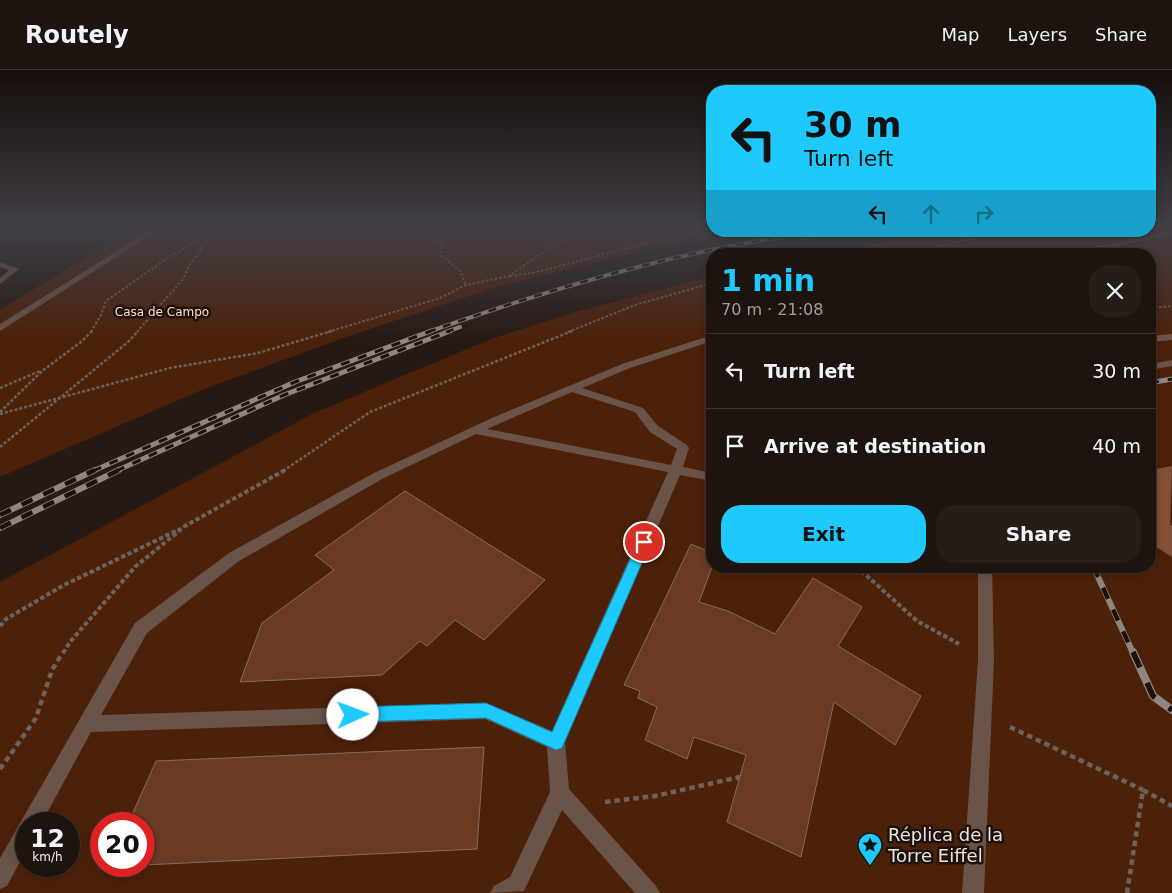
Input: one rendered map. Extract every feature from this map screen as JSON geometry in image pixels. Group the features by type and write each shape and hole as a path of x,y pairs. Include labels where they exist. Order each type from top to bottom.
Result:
{"street":[{"path":"0,282 15,269 1,264"},
{"path":"0,328 100,264"},
{"path":"1156,339 1172,338"},
{"path":"37,812 141,628 234,557 378,476 475,430 570,388 626,366 706,340"},
{"path":"1156,366 1172,363"},
{"path":"570,388 639,410 654,429 683,448 676,469 556,742 566,800 649,893"},
{"path":"475,430 706,476"},
{"path":"973,893 986,660 985,573"},
{"path":"86,724 486,711 556,742"},
{"path":"501,893 517,884 566,800"},
{"path":"0,879 15,851"}],"path":[{"path":"0,413 43,370 85,340 101,318 106,300 158,264"},
{"path":"0,447 128,342 184,279 190,264"},
{"path":"452,264 460,271 466,285"},
{"path":"509,276 526,264"},
{"path":"0,413 62,396 97,389 170,368 258,353 440,298 466,285 533,273 566,264"},
{"path":"0,626 6,619 64,584 185,526 284,470 370,412 635,305 706,283"},
{"path":"1156,307 1172,306"},
{"path":"0,388 43,370"},
{"path":"0,770 36,718 52,670 70,642 135,568 185,526"},
{"path":"864,573 917,621 986,660"},
{"path":"983,715 1143,790 1172,806"},
{"path":"566,800 655,796 740,777"},
{"path":"1127,893 1143,790"}],"green space":[{"name":"Casa de Campo","path":"74,264 588,264 494,288 346,337 204,389 0,477 0,310"},
{"path":"1156,264 1172,264 1172,893 0,893 0,582 314,413 491,339 568,314 706,278 706,573 1156,573"}],"shaded area":[{"path":"1172,466 1170,524 1172,526 1172,557 1156,547 1156,469"}],"building":[{"path":"405,491 545,580 484,640 455,620 427,646 420,641 382,675 240,682 262,623 334,570 315,555"},
{"path":"691,544 706,550 706,573 710,573 699,602 728,611 775,634 813,578 862,607 838,646 921,696 895,745 834,702 801,857 727,822 746,755 694,737 687,759 645,740 657,707 638,698 640,691 624,685"},
{"path":"484,747 477,849 155,864 155,812 133,812 156,761"}],"railway":[{"path":"428,332 531,298 649,264"},
{"path":"446,332 460,327"},
{"path":"93,471 295,382 431,331"},
{"path":"116,471 284,395 450,331"},
{"path":"1156,382 1172,379"},
{"path":"0,515 95,470"},
{"path":"0,528 119,470"},
{"path":"1096,573 1133,653"},
{"path":"1133,652 1153,696 1172,710"}],"place":[{"name":"Réplica de la Torre Eiffel","path":"870,866"}],"route":[{"path":"353,715 486,711 556,742 644,542"}]}
